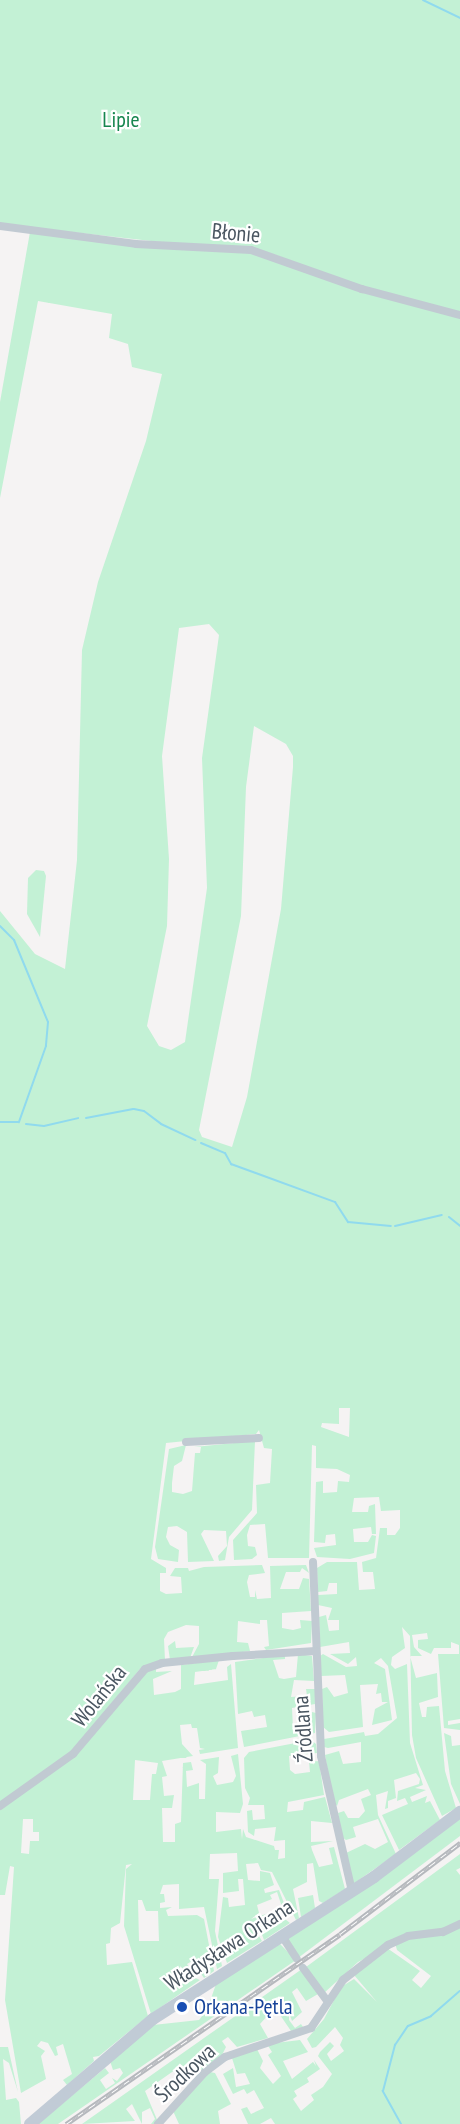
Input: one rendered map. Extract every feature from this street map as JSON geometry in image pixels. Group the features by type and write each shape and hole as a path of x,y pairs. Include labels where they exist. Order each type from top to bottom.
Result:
{"street":[{"name":"Błonie","path":"0,226 136,244 251,250 362,289 460,315"},
{"path":"186,1442 259,1438"},
{"name":"Źródlana","path":"313,1562 321,1756 352,1892"},
{"name":"Wolańska","path":"0,1806 73,1754 145,1669 162,1663 316,1651"},
{"name":"Władysława Orkana","path":"30,2124 144,2026 352,1892 460,1812"},
{"name":"Środkowa","path":"158,2124 214,2065 237,2050 301,2034 316,2022 343,1980 388,1945 408,1936 443,1932 460,1924"},
{"path":"282,1936 297,1959"},
{"path":"303,1968 328,2002"}],"green space":[{"name":"Lipie","path":"0,0 460,0 460,314 361,288 276,255 0,224"},
{"path":"30,232 250,251 460,317 460,1719 448,1721 448,1725 460,1723 460,1730 444,1728 438,1654 459,1654 459,1645 451,1642 451,1648 434,1648 431,1654 418,1648 418,1640 428,1639 427,1633 412,1635 414,1647 422,1656 410,1656 410,1636 402,1627 405,1648 392,1657 391,1665 395,1669 407,1664 410,1743 423,1785 415,1788 426,1790 410,1797 412,1802 427,1796 425,1803 430,1801 440,1820 399,1850 382,1815 408,1804 405,1798 397,1801 398,1791 419,1784 420,1779 416,1773 394,1780 396,1798 388,1801 388,1808 385,1809 388,1791 376,1795 378,1815 396,1854 353,1884 346,1853 365,1844 375,1849 388,1842 378,1819 353,1827 356,1837 346,1840 342,1837 338,1813 344,1811 348,1818 359,1818 365,1811 361,1799 371,1795 368,1789 339,1800 337,1806 333,1801 325,1755 339,1751 343,1764 361,1762 361,1742 328,1748 324,1747 324,1739 364,1732 365,1736 378,1734 397,1718 388,1666 381,1658 374,1663 385,1669 392,1720 372,1725 375,1709 388,1702 382,1702 381,1693 376,1694 378,1684 360,1685 363,1727 329,1732 323,1727 322,1689 327,1687 334,1697 348,1693 345,1675 321,1676 320,1656 323,1654 346,1667 357,1666 356,1657 348,1664 330,1654 350,1653 349,1642 320,1647 319,1617 326,1615 329,1631 339,1630 339,1620 328,1620 332,1608 318,1605 318,1595 337,1594 337,1583 329,1583 327,1591 318,1592 317,1568 327,1562 357,1562 359,1590 375,1589 373,1572 363,1572 362,1562 376,1558 380,1528 387,1528 387,1535 395,1535 400,1528 400,1510 381,1511 379,1497 354,1498 352,1512 368,1512 369,1506 375,1504 376,1534 372,1534 371,1527 353,1529 354,1542 368,1542 372,1535 376,1536 374,1553 350,1559 317,1557 314,1548 336,1545 335,1534 326,1535 325,1543 314,1542 316,1482 323,1481 323,1493 337,1492 338,1481 349,1482 350,1475 337,1469 316,1468 316,1446 312,1445 309,1558 268,1558 265,1524 250,1525 247,1535 248,1546 255,1547 257,1555 252,1559 234,1560 233,1540 257,1513 256,1485 270,1483 272,1449 264,1448 259,1430 256,1434 166,1443 151,1559 166,1568 166,1573 160,1573 160,1591 166,1594 182,1593 181,1577 170,1576 175,1568 188,1568 189,1571 204,1567 262,1565 265,1573 249,1575 247,1582 250,1597 255,1597 255,1590 257,1599 271,1598 270,1566 306,1565 309,1573 302,1568 300,1572 286,1572 280,1589 299,1589 303,1578 309,1579 311,1611 282,1613 282,1628 293,1630 301,1628 300,1620 312,1621 311,1643 266,1650 264,1647 269,1646 267,1620 260,1620 260,1624 238,1621 237,1642 248,1643 250,1651 191,1659 199,1644 199,1626 186,1625 168,1632 164,1639 165,1660 140,1669 70,1753 0,1804 0,911 35,954 65,969 77,860 82,650 98,582 146,441 162,374 132,367 128,344 109,338 112,314 38,301 0,498 0,402","holes":["209,624 219,635 202,758 207,888 185,1042 171,1050 159,1046 147,1026 167,926 169,859 162,756 179,628","254,726 286,744 293,756 293,767 281,909 247,1097 232,1147 202,1137 199,1130 241,916 246,787","339,1408 350,1408 349,1437 321,1427 322,1423 339,1424"]},
{"path":"36,870 44,871 46,876 40,937 27,914 28,878"},
{"path":"255,1441 252,1510 229,1537 225,1560 219,1561 218,1556 227,1546 226,1531 204,1530 201,1534 214,1561 188,1562 187,1532 177,1526 168,1527 166,1537 170,1545 179,1550 178,1562 158,1559 155,1547 169,1449 186,1445 182,1461 174,1466 172,1483 172,1492 183,1494 192,1491 195,1453 200,1453 201,1447 194,1447"},
{"path":"175,1641 176,1648 194,1647 190,1658 170,1660 168,1646"},
{"path":"298,1654 312,1656 314,1681 294,1680 291,1697 307,1696 306,1689 315,1689 315,1704 292,1708 293,1729 306,1725 305,1713 312,1712 316,1713 315,1733 244,1747 241,1731 267,1727 265,1715 254,1717 252,1711 238,1714 235,1662 285,1655 285,1659 273,1660 279,1678 284,1679 296,1677"},
{"path":"410,1658 416,1678 437,1673 438,1697 419,1703 422,1717 426,1717 427,1707 439,1706 445,1771 456,1808 442,1816 416,1758 412,1735"},
{"path":"219,1660 216,1669 195,1672 194,1685 228,1680 227,1667 231,1664 238,1748 200,1754 199,1750 205,1749 200,1748 197,1728 192,1728 191,1724 180,1725 182,1744 193,1756 162,1761 167,1776 162,1777 164,1796 174,1795 172,1808 162,1808 163,1842 175,1842 175,1824 181,1822 183,1763 191,1762 193,1770 186,1771 187,1787 199,1783 199,1799 205,1799 206,1764 200,1760 219,1757 218,1773 213,1776 217,1785 233,1782 236,1776 231,1756 238,1754 243,1804 240,1813 216,1812 216,1832 241,1829 242,1839 243,1829 246,1837 274,1846 275,1850 279,1850 278,1859 285,1858 285,1840 274,1841 276,1827 255,1829 254,1836 248,1832 247,1811 252,1810 253,1820 265,1819 264,1805 248,1805 250,1798 245,1788 244,1758 249,1752 311,1740 316,1744 317,1753 289,1756 290,1770 295,1774 310,1772 309,1762 319,1761 324,1795 288,1802 287,1812 303,1810 304,1802 325,1797 332,1823 311,1821 311,1842 333,1841 311,1846 319,1867 333,1864 329,1848 334,1847 345,1889 323,1903 319,1901 313,1863 307,1864 307,1882 293,1889 299,1918 296,1920 272,1872 261,1870 258,1863 246,1864 248,1880 260,1881 260,1871 270,1873 274,1885 264,1889 265,1893 279,1890 287,1911 283,1910 277,1892 270,1895 272,1899 257,1905 259,1913 251,1919 275,1911 290,1923 264,1940 261,1932 257,1933 262,1941 227,1963 218,1937 223,1897 228,1898 229,1907 245,1905 243,1879 238,1879 239,1891 223,1893 223,1873 238,1871 237,1853 210,1854 209,1879 219,1879 215,1931 222,1966 217,1969 204,1907 179,1909 179,1884 163,1885 160,1894 164,1894 165,1902 160,1903 160,1908 172,1907 166,1910 168,1916 197,1915 204,1919 214,1971 204,1978 192,1961 187,1964 194,1974 188,1975 200,1980 151,2014 124,1926 126,1869 132,1864 126,1865 120,1923 111,1928 110,1943 106,1944 107,1965 132,1962 148,2016 99,2056 93,2057 94,2061 67,2085 63,2080 72,2074 63,2044 56,2047 58,2055 55,2056 48,2043 41,2041 37,2046 45,2051 41,2056 46,2079 21,2093 5,2000 14,1867 10,1866 5,1895 0,1895 0,1809 63,1763 136,1679 156,1666 156,1672 172,1671 153,1679 154,1695 181,1689 181,1665","holes":["135,1760 158,1763 156,1774 152,1774 150,1800 133,1800","23,1819 33,1819 33,1832 39,1832 39,1841 30,1841 29,1854 21,1853","138,1900 142,1900 146,1911 158,1911 159,1941 139,1941"]},
{"path":"444,1733 451,1736 452,1746 460,1745 460,1804 451,1784"},
{"path":"460,1816 460,1836 298,1958 287,1941 288,1937"},
{"path":"460,1854 460,1868 456,1870 460,1875 460,1921 445,1929 416,1933 358,1962 324,1993 306,1967"},
{"path":"313,1895 315,1908 301,1917 298,1898"},
{"path":"460,1927 460,2124 275,2124 271,2118 260,2124 248,2124 241,2109 247,2107 251,2114 264,2108 254,2090 247,2094 244,2089 233,2094 223,2074 233,2068 236,2087 250,2084 245,2073 237,2074 232,2058 256,2047 263,2061 260,2068 273,2084 281,2076 268,2055 272,2052 267,2044 300,2040 308,2052 283,2061 292,2079 313,2062 316,2066 314,2060 320,2069 307,2078 309,2082 294,2091 297,2096 293,2099 301,2111 314,2100 311,2095 323,2087 332,2074 318,2056 320,2052 330,2042 334,2046 327,2054 331,2061 344,2051 340,2045 343,2038 335,2027 316,2047 312,2048 307,2039 324,2019 341,1987 354,1979 377,2002 354,1975 387,1948 420,1971 412,1980 421,1988 431,1976 397,1950 395,1943"},
{"path":"280,1944 296,1960 58,2124 38,2124 105,2068 109,2073 100,2080 106,2089 115,2083 112,2078 117,2081 123,2073 120,2068 113,2070 110,2061 153,2025 199,2020 207,2010 216,1984"},
{"path":"302,1969 318,1994 306,2001 297,1988 292,1992 302,2012 292,2021 289,2013 289,2020 295,2028 301,2024 303,2027 291,2031 278,2012 269,2014 260,2024 268,2038 237,2047 228,2037 222,2041 226,2047 222,2055 231,2051 190,2080 182,2065 145,2091 158,2122 156,2124 151,2124 155,2119 150,2108 142,2112 142,2124 132,2104 126,2109 135,2121 82,2124"},
{"path":"0,2047 8,2047 18,2092 9,2063 3,2059 6,2100 16,2098 19,2102 21,2124 0,2124"},
{"path":"210,2072 215,2073 231,2104 218,2111 220,2124 179,2124 173,2111"}],"waterway":[{"path":"423,0 460,18"},
{"path":"0,926 14,940 48,1022 46,1046 19,1122"},
{"path":"86,1118 133,1109"},
{"path":"134,1109 144,1111 161,1124 196,1140"},
{"path":"26,1124 44,1126 78,1118"},
{"path":"0,1122 18,1122"},
{"path":"201,1143 225,1153 231,1164 335,1202 348,1222 391,1226"},
{"path":"395,1226 442,1215"},
{"path":"449,1217 460,1226"},
{"path":"401,2124 383,2091 395,2045 408,2026 431,2016 460,1991"}],"railway":[{"path":"66,2124 340,1934 460,1843"}],"place":[{"name":"Orkana-Pętla","path":"182,2007"}]}
